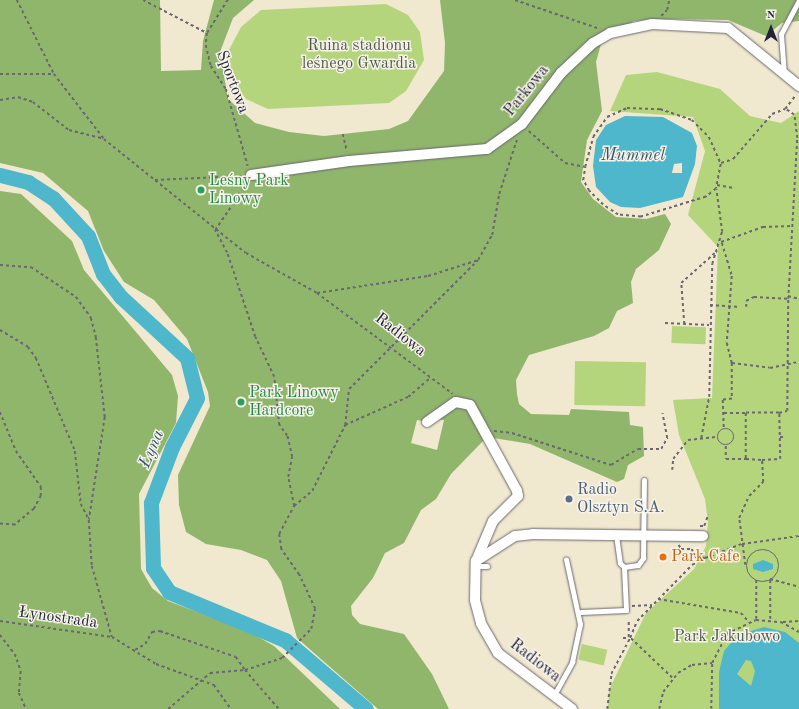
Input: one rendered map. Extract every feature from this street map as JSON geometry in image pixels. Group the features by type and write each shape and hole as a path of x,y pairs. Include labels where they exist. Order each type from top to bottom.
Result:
{"street":[{"name":"Parkowa","path":"251,175 349,161 487,149 522,124 561,73 610,33 652,24 728,28 799,86"},
{"path":"427,422 456,402 463,401"},
{"name":"Radiowa","path":"463,401 476,412 518,496 493,521 476,564 475,600 479,615 498,653 572,709"},
{"path":"476,564 515,536 703,536"}],"lane":[{"path":"785,76 780,34 799,0"},
{"path":"624,567 638,565 643,558 642,536 644,480"},
{"path":"581,612 626,610 624,567 620,563 616,536"},
{"path":"554,695 572,662 581,612 566,559"},
{"path":"476,564 487,566"}],"path":[{"path":"17,0 54,74 104,139"},
{"path":"143,0 208,33"},
{"name":"Sportowa","path":"228,0 208,33 210,66 226,89 251,175"},
{"path":"515,0 610,33"},
{"path":"652,24 667,10 669,0"},
{"path":"0,74 54,74"},
{"path":"721,164 733,159 772,114 785,109 799,92"},
{"path":"0,100 18,97 33,102 69,130 104,139"},
{"path":"672,470 680,447 688,440 718,437 724,429 723,400 732,399 732,363 727,343 732,276 721,242 716,189 721,164 709,137 692,120 660,109 627,108 607,117 593,137 585,167 584,180 588,191 618,215 641,217 671,210 716,189"},
{"path":"724,413 779,413 787,411 788,296 797,138 794,115 785,109"},
{"path":"168,709 200,679 210,673 246,670 282,658 311,629 315,609 299,575 281,549 279,534 294,506 312,491 345,425 349,389 478,260 492,235 499,194 522,124 565,163 585,167"},
{"path":"343,134 349,161"},
{"name":"Radiowa","path":"104,139 215,230 246,253 317,293 393,346 430,378 463,401"},
{"path":"155,180 251,175 239,199 215,230 227,253 256,337 274,377 279,425 287,436 292,457 288,477 294,506"},
{"path":"717,185 734,188"},
{"path":"700,438 709,397 709,324 712,264 717,251 721,242 763,227 792,226"},
{"path":"684,324 681,283 717,251"},
{"path":"317,293 428,276 478,260"},
{"path":"0,265 31,267 76,297 91,318 96,336 104,418 89,520 94,582 108,615 112,637 156,664 214,685 231,709"},
{"path":"788,296 799,299"},
{"path":"746,307 746,301 754,297 788,300"},
{"path":"710,306 740,307"},
{"path":"665,324 709,324"},
{"path":"0,330 28,347 36,358 75,451 81,504 89,520"},
{"path":"732,363 761,368 799,362"},
{"path":"345,425 408,397 430,378"},
{"path":"0,412 16,451 41,487 41,496 34,509 15,525 0,524"},
{"path":"486,430 512,433 611,465 638,449 661,449 667,438 662,413"},
{"path":"746,413 746,459"},
{"path":"718,437 726,446 726,459 780,459 779,413"},
{"path":"724,429 735,436 732,443 726,446"},
{"path":"780,437 786,437"},
{"path":"756,620 756,579 744,565 739,518 749,496 763,482 762,460"},
{"path":"693,526 704,526 708,515"},
{"path":"607,709 611,674 630,638 637,621 658,599 705,558 742,544 799,536"},
{"path":"678,542 680,548"},
{"path":"677,551 680,548 692,549 695,557 705,558"},
{"path":"744,565 756,552 775,555 782,566 770,579 770,619"},
{"path":"756,579 770,579 799,587"},
{"path":"658,599 741,613 748,621"},
{"path":"629,606 652,605"},
{"path":"711,709 712,663 727,634 748,621 770,619 781,622 799,632"},
{"name":"Łynostrada","path":"0,621 112,637"},
{"path":"629,622 630,638 672,678"},
{"path":"781,622 799,622"},
{"path":"135,650 145,644 152,632 160,631 236,657 279,709"},
{"path":"0,635 19,665 19,693 26,709"},
{"path":"623,638 630,638"},
{"path":"659,709 663,692 672,678 692,665 712,663"}],"green space":[{"path":"0,0 160,0 161,71 201,70 203,41 214,0 254,0 233,18 220,52 228,99 255,123 289,132 324,136 389,129 408,121 444,71 445,43 440,0 799,0 799,21 782,23 766,36 728,20 667,19 634,21 601,44 596,62 602,111 587,140 581,182 593,199 616,217 646,219 665,214 671,224 659,250 636,269 631,282 633,303 617,311 609,328 594,336 529,355 516,380 517,394 519,404 531,414 569,415 571,409 629,412 630,425 643,427 644,456 628,465 624,479 617,482 530,444 494,438 483,441 451,474 436,499 421,510 404,543 385,553 373,578 351,606 352,615 360,624 404,634 432,674 449,709 378,709 297,638 281,581 267,560 241,550 206,544 186,532 179,505 178,475 210,406 208,392 187,339 154,300 124,282 104,251 88,211 43,173 0,163","holes":["437,419 444,420 437,450 411,443 417,420 432,423"]},
{"name":"Ruina stadionu leśnego Gwardia","path":"386,4 408,15 420,32 424,60 406,91 389,103 268,109 246,99 232,80 229,50 241,27 261,10"},
{"name":"Park Jakubowo","path":"657,72 720,89 750,116 781,123 799,111 799,709 608,709 609,690 646,613 694,569 706,546 708,522 705,499 679,435 673,400 712,398 718,247 688,215 705,151 693,117 610,111 626,75"},
{"path":"0,191 21,194 72,241 84,270 172,375 178,396 176,423 139,494 141,569 152,588 168,601 248,631 274,646 340,709 0,709"},
{"path":"672,326 706,327 705,344 671,343"},
{"path":"575,361 646,362 645,406 574,405"},
{"path":"582,644 607,650 604,665 578,660"}],"water":[{"name":"Mummel","path":"625,116 663,117 692,133 697,146 695,164 683,197 640,208 621,207 610,202 596,187 593,166 596,140 606,125","holes":["682,163 682,173 672,173 674,164"]},
{"path":"763,560 773,564 773,569 763,572 753,569 753,564"},
{"path":"764,627 785,632 799,643 799,709 719,709 719,672 724,651 738,635","holes":["746,660 751,661 755,671 751,686 737,674"]}],"waterway":[{"name":"Łyna","path":"0,175 28,182 53,198 88,236 103,274 121,297 187,358 197,398 172,447 151,503 153,568 169,592 285,640 366,709"}],"place":[{"name":"Leśny Park Linowy","path":"201,190"},
{"name":"Park Linowy Hardcore","path":"241,402"},
{"name":"Radio Olsztyn S.A.","path":"569,499"},
{"name":"Park Cafe","path":"663,557"}]}
